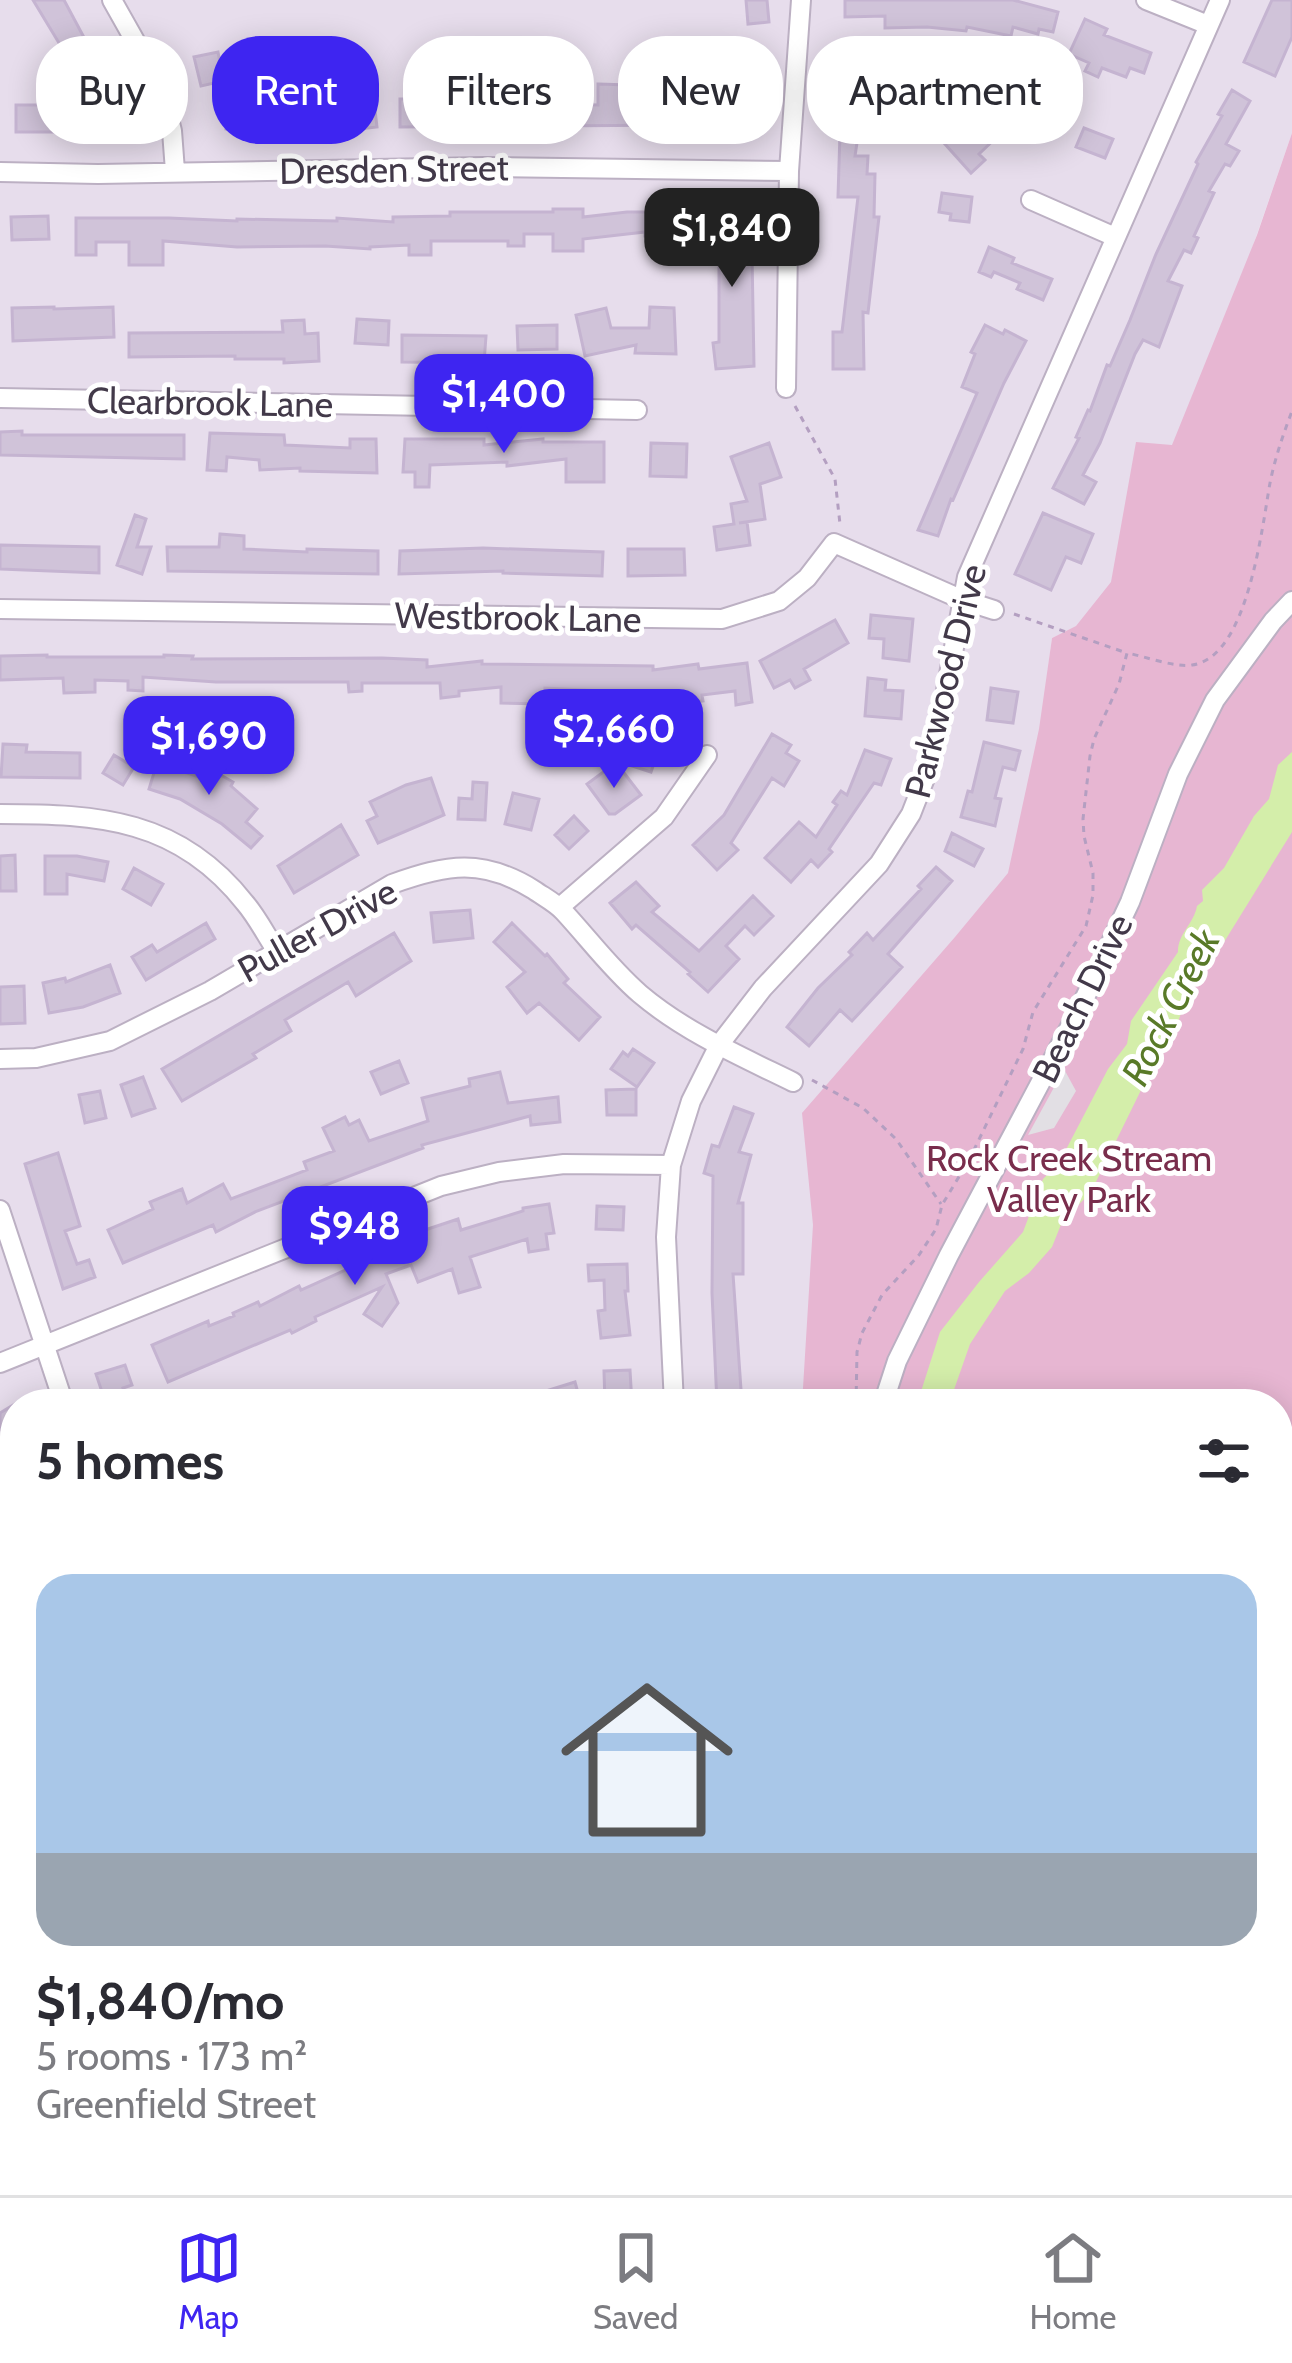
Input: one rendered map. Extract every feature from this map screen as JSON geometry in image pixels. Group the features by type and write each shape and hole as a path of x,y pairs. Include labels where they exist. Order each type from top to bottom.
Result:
{"street":[{"path":"112,0 161,87 172,131 175,171"},
{"path":"785,388 789,171 801,0"},
{"path":"1146,0 1208,26"},
{"name":"Parkwood Drive","path":"673,1389 666,1237 671,1165 691,1102 719,1045 763,988 879,864 911,814 929,768 967,577 1220,0"},
{"name":"Dresden Street","path":"0,172 484,166 789,171"},
{"path":"1031,200 1115,237"},
{"name":"Clearbrook Lane","path":"0,398 637,410"},
{"path":"834,543 994,610"},
{"name":"Westbrook Lane","path":"0,609 722,620 778,601 808,578 834,543"},
{"name":"Beach Drive","path":"888,1389 939,1276 1091,985 1130,902 1178,774 1215,700 1292,601"},
{"path":"560,907 664,817 707,755"},
{"path":"0,814 100,818 162,834 200,857 245,902 276,950"},
{"name":"Puller Drive","path":"0,1059 36,1058 110,1041 210,991 392,884 463,866 509,875 560,907 605,962 681,1025 795,1078"},
{"path":"0,1363 441,1186 564,1163 671,1165"},
{"path":"0,1210 59,1389"}],"path":[{"path":"785,388 835,478 841,523 834,543"},
{"path":"994,610 1127,652 1192,665 1212,657 1249,592 1270,483 1292,411"},
{"path":"856,1389 862,1333 882,1295 936,1229 942,1205 1023,1048 1033,1012 1086,926 1094,873 1083,819 1090,756 1127,652"},
{"path":"795,1078 863,1108 896,1139 942,1205"}],"shaded area":[{"path":"0,0 1292,0 1292,133 1186,439 1189,574 1052,638 1017,905 817,1389 0,1389"},
{"path":"1064,1069 1076,1091 1054,1128 1028,1135"}],"green space":[{"name":"Rock Creek Stream Valley Park","path":"1292,133 1292,1389 803,1389 813,1225 802,1113 1008,873 1039,729 1052,638 1076,626 1111,582 1136,442 1172,445 1257,235"}],"water":[{"name":"Rock Creek","path":"1292,752 1292,832 1188,993 1178,1022 1091,1192 1062,1222 1052,1247 1005,1291 970,1344 954,1389 922,1389 940,1332 1023,1232 1043,1179 1059,1163 1108,1069 1127,1044 1131,1021 1178,952 1203,901 1202,890 1224,868 1269,799 1278,765"}],"building":[{"path":"33,0 64,0 83,36 55,36"},
{"path":"746,0 767,0 769,22 748,24"},
{"path":"845,0 1013,0 1058,12 1053,32 1039,29 1038,34 1013,27 1011,36 967,27 966,31 885,28 885,16 845,17"},
{"path":"1272,0 1292,0 1292,37 1275,76 1244,62"},
{"path":"1085,19 1107,29 1104,35 1151,53 1144,73 1130,68 1126,77 1102,68 1098,77 1085,71 1089,63 1083,60 1083,36 1077,36"},
{"path":"212,53 212,84 201,86 194,57"},
{"path":"598,84 618,85 618,125 594,126 594,105 598,105"},
{"path":"1232,90 1250,101 1226,144 1239,151 1209,191 1214,193 1194,236 1198,238 1191,253 1184,250 1168,281 1182,286 1159,347 1143,340 1135,354 1083,475 1096,482 1084,504 1053,488"},
{"path":"16,105 36,105 36,132 16,132"},
{"path":"1083,130 1113,139 1105,158 1076,147 1083,144"},
{"path":"840,144 857,144 855,156 868,156 867,174 875,174 874,217 879,217 868,313 863,312 864,369 833,369 833,332 842,332 858,197 838,197"},
{"path":"945,144 989,144 979,154 985,160 971,173"},
{"path":"942,193 972,197 969,222 950,220 951,214 939,212"},
{"path":"583,209 583,217 674,212 674,235 645,236 645,232 583,239 583,251 553,251 553,234 524,234 524,246 508,246 508,241 431,241 431,255 409,255 409,245 237,247 163,241 163,265 129,265 129,242 96,242 96,255 76,255 76,218 393,222 393,217 450,216 450,212"},
{"path":"701,215 746,215 745,254 752,255 754,366 716,369 713,343 719,342 719,244 700,243"},
{"path":"48,216 49,239 12,240 11,217"},
{"path":"989,247 1014,258 1012,263 1052,279 1043,300 1017,289 1020,283 994,272 991,277 979,272"},
{"path":"113,307 114,337 13,341 12,308"},
{"path":"650,307 674,308 676,354 635,353 636,345 585,356 576,315 606,308 611,328 649,328"},
{"path":"357,319 389,321 388,345 355,343"},
{"path":"304,320 305,334 318,333 319,361 129,357 129,333 283,332 282,321"},
{"path":"557,325 557,349 518,350 517,326"},
{"path":"985,325 1026,341 938,536 918,530 977,393 962,387 975,354 971,352"},
{"path":"402,335 486,336 484,363 402,362"},
{"path":"22,431 22,435 184,435 184,459 0,455 0,432"},
{"path":"210,433 284,435 285,445 350,448 350,439 376,439 377,473 260,470 259,460 227,457 226,471 207,470"},
{"path":"405,439 484,439 484,445 543,439 604,442 604,482 566,482 566,459 507,466 507,462 430,465 429,487 415,487 415,472 403,472"},
{"path":"651,443 687,444 686,477 650,476"},
{"path":"769,443 781,477 760,484 765,519 739,523 747,522 750,545 717,550 714,527 734,524 731,504 747,501 731,457"},
{"path":"1043,513 1093,534 1081,563 1066,557 1051,590 1015,574"},
{"path":"135,515 146,519 137,547 151,547 142,574 117,565"},
{"path":"220,534 244,536 244,549 378,551 378,574 168,571 167,547 219,547"},
{"path":"0,545 99,547 99,573 0,569"},
{"path":"628,549 684,549 685,575 628,576"},
{"path":"400,551 603,552 602,576 503,571 399,574"},
{"path":"871,615 913,619 909,661 883,658 884,639 869,638"},
{"path":"835,620 848,643 804,669 810,680 795,688 790,680 774,688 760,661"},
{"path":"0,656 382,658 427,660 427,667 482,661 653,666 653,670 747,663 752,702 736,705 735,691 702,695 703,701 685,703 683,691 545,688 545,704 501,703 501,687 459,691 459,696 441,698 440,683 362,683 362,691 349,692 348,682 143,677 143,691 128,690 128,681 95,680 95,692 64,693 63,678 0,680"},
{"path":"868,678 886,680 885,690 903,691 901,719 865,716"},
{"path":"991,688 1018,692 1013,723 987,720"},
{"path":"632,734 661,743 651,772 623,763"},
{"path":"772,734 791,745 786,753 799,761 784,786 772,778 731,843 738,850 717,870 693,845 724,815"},
{"path":"984,742 1020,751 1015,770 1003,767 995,798 1001,799 995,826 961,817"},
{"path":"3,744 27,745 26,752 80,753 80,778 1,777"},
{"path":"865,750 891,759 881,785 874,783 829,849 832,852 818,867 811,860 791,882 765,858 799,822 816,837 841,791 847,795"},
{"path":"114,755 134,767 123,785 103,773"},
{"path":"157,763 199,777 205,766 233,782 231,786 257,809 246,822 262,836 251,848 180,799 149,789"},
{"path":"610,767 618,778 621,769 641,795 615,814 609,814 587,784"},
{"path":"431,778 444,815 378,843 367,821 377,816 370,802"},
{"path":"473,782 487,783 485,820 458,819 459,798 472,799"},
{"path":"513,793 539,799 531,830 505,824"},
{"path":"574,816 588,831 569,849 555,835"},
{"path":"341,825 358,855 294,893 278,866"},
{"path":"952,833 983,849 974,866 945,851"},
{"path":"15,855 16,891 0,891 0,856"},
{"path":"45,856 108,862 104,881 67,874 67,894 45,894"},
{"path":"936,867 952,881 888,954 902,967 852,1021 840,1010 809,1046 787,1027 852,955 849,952 867,933 873,940"},
{"path":"134,868 163,884 151,905 123,889"},
{"path":"636,882 659,906 652,912 699,951 753,896 773,916 754,935 745,926 726,946 739,959 708,992 636,925 632,929 610,903"},
{"path":"470,910 473,938 434,942 431,913"},
{"path":"206,923 215,939 146,980 132,957 152,945 157,952"},
{"path":"512,923 547,954 568,979 564,983 600,1017 579,1040 539,1003 527,1013 507,987 525,972 494,942"},
{"path":"394,933 411,961 356,996 348,982 285,1020 291,1031 253,1054 256,1058 182,1101 162,1069"},
{"path":"110,965 120,993 49,1013 43,983 65,978 66,982"},
{"path":"24,986 25,1023 0,1024 0,987"},
{"path":"633,1049 654,1063 637,1087 611,1069 623,1052 628,1056"},
{"path":"399,1061 408,1083 381,1094 371,1072"},
{"path":"500,1072 508,1103 558,1097 560,1122 531,1125 530,1116 422,1145 216,1232 213,1225 123,1263 108,1230 153,1209 150,1202 182,1189 187,1203 223,1184 231,1199 307,1170 304,1162 334,1151 323,1128 345,1117 349,1125 359,1120 369,1141 428,1121 422,1098 470,1086 469,1079"},
{"path":"143,1077 155,1108 132,1116 121,1085"},
{"path":"636,1089 636,1115 607,1115 606,1090"},
{"path":"100,1091 106,1118 85,1123 79,1095"},
{"path":"734,1107 753,1114 739,1152 751,1155 738,1203 743,1203 743,1274 733,1274 741,1389 716,1389 713,1176 704,1173 712,1145 719,1147"},
{"path":"58,1153 80,1226 65,1231 77,1264 89,1260 95,1277 63,1289 25,1164"},
{"path":"549,1204 554,1233 546,1234 548,1249 529,1252 527,1239 470,1257 480,1287 459,1293 452,1269 418,1282 411,1265 386,1274 398,1303 382,1326 364,1314 382,1287 315,1317 316,1321 292,1333 168,1382 152,1345 208,1321 209,1326 234,1316 258,1302 260,1306 299,1286 301,1290 350,1268 348,1263 428,1229 458,1219 461,1230"},
{"path":"597,1206 624,1207 623,1230 596,1229"},
{"path":"627,1264 630,1335 601,1338 598,1311 605,1310 604,1280 589,1281 588,1265"},
{"path":"125,1365 132,1385 101,1389 96,1374"},
{"path":"630,1370 631,1389 605,1389 604,1371"}]}
